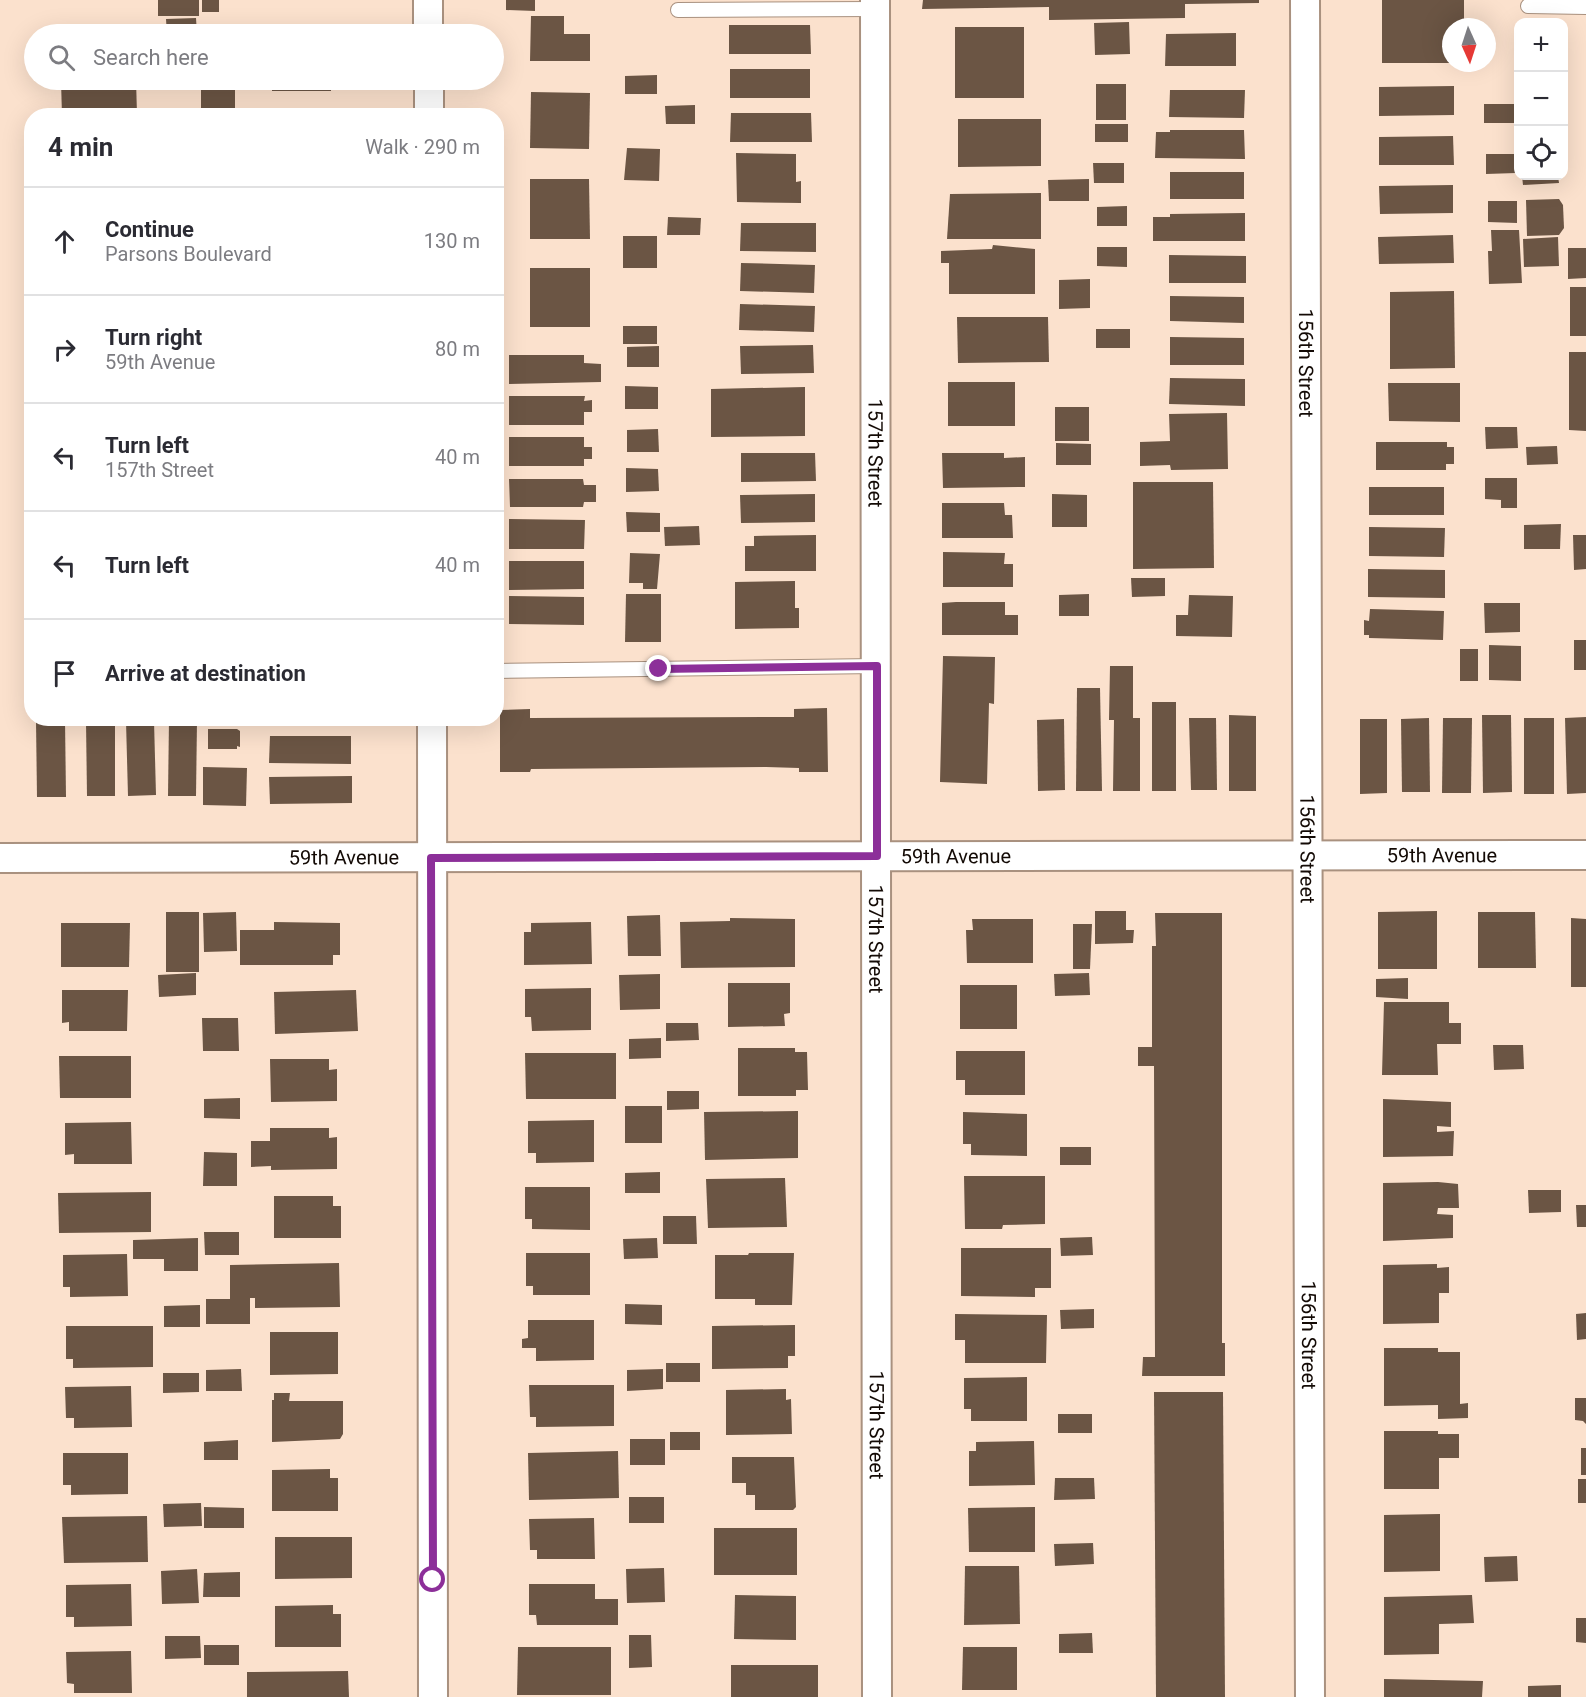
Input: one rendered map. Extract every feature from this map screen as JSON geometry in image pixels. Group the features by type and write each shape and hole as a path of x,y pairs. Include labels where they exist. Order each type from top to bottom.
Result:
{"street":[{"path":"428,0 428,24"},
{"name":"156th Street","path":"1305,0 1310,1697"},
{"name":"157th Street","path":"875,4 877,1697"},
{"path":"429,90 429,108"},
{"path":"432,726 433,1697"},
{"name":"59th Avenue","path":"0,858 1586,855"}],"lane":[{"path":"678,10 875,4"},
{"path":"1528,6 1586,7"},
{"path":"504,670 877,666"}],"building":[{"path":"158,0 199,0 199,16 158,16"},
{"path":"202,0 219,0 219,12 202,12"},
{"path":"506,0 535,0 535,11 506,10"},
{"path":"923,0 1259,0 1259,3 1185,4 1185,18 1049,20 1049,7 922,9"},
{"path":"1382,0 1464,0 1464,18 1442,18 1442,63 1382,63"},
{"path":"531,16 564,16 564,34 590,34 590,61 530,61"},
{"path":"196,18 196,24 166,24 166,19"},
{"path":"1129,22 1130,54 1095,55 1094,23"},
{"path":"729,25 810,25 811,54 729,54"},
{"path":"955,27 1024,27 1024,98 955,98"},
{"path":"1236,33 1236,66 1165,66 1166,34"},
{"path":"730,69 810,69 810,98 730,98"},
{"path":"657,75 657,94 625,94 625,76"},
{"path":"1096,84 1126,84 1126,120 1096,120"},
{"path":"1454,86 1454,115 1379,116 1379,87"},
{"path":"61,90 136,90 137,108 62,108"},
{"path":"201,90 235,90 235,108 201,108"},
{"path":"272,90 331,90 331,91"},
{"path":"1170,90 1245,90 1244,118 1169,117"},
{"path":"531,92 590,93 589,149 530,148"},
{"path":"1484,104 1514,104 1514,123 1484,123"},
{"path":"695,105 695,124 666,124 665,106"},
{"path":"731,113 811,113 812,142 730,142"},
{"path":"958,119 1041,119 1041,166 958,167"},
{"path":"1095,124 1128,124 1128,142 1095,142"},
{"path":"1170,130 1244,130 1245,159 1155,158 1156,132 1170,132"},
{"path":"1453,136 1454,165 1379,165 1379,137"},
{"path":"627,148 660,149 659,181 624,180"},
{"path":"736,153 796,154 796,182 801,181 801,203 737,202"},
{"path":"1486,154 1514,154 1514,173 1486,174"},
{"path":"1093,163 1124,163 1124,183 1094,183"},
{"path":"1170,172 1244,172 1244,199 1170,199"},
{"path":"530,179 589,179 590,239 530,239"},
{"path":"1089,179 1089,201 1049,201 1048,180"},
{"path":"1522,180 1559,180 1559,183 1523,185"},
{"path":"1453,185 1453,213 1380,214 1379,186"},
{"path":"1041,193 1041,239 947,239 950,194"},
{"path":"1559,199 1563,205 1564,228 1559,235 1527,236 1526,200"},
{"path":"1488,201 1517,201 1517,223 1488,222"},
{"path":"1127,206 1127,226 1097,226 1097,207"},
{"path":"1245,213 1245,241 1153,241 1153,217 1170,217 1170,214"},
{"path":"668,217 701,218 700,235 667,235"},
{"path":"741,223 816,223 816,252 740,251"},
{"path":"1491,230 1519,230 1522,283 1489,284 1488,251 1492,251"},
{"path":"1453,235 1454,263 1379,264 1378,237"},
{"path":"623,236 657,236 657,268 623,268"},
{"path":"1558,237 1559,266 1524,267 1523,239"},
{"path":"993,245 1035,249 1035,294 949,294 949,263 941,263 941,251 992,249"},
{"path":"1097,247 1127,247 1127,267 1097,266"},
{"path":"1568,248 1586,248 1586,278 1568,279"},
{"path":"1169,255 1246,256 1246,283 1169,283"},
{"path":"741,263 815,265 814,293 740,291"},
{"path":"530,268 590,268 590,327 530,327"},
{"path":"1090,279 1090,308 1059,309 1059,280"},
{"path":"1570,287 1586,287 1586,336 1570,336"},
{"path":"1454,291 1455,368 1390,369 1390,292"},
{"path":"1170,296 1244,297 1244,323 1170,321"},
{"path":"740,304 815,306 814,332 739,330"},
{"path":"957,317 1048,317 1049,362 958,363"},
{"path":"623,326 657,326 657,344 623,344"},
{"path":"1096,329 1130,329 1130,348 1096,348"},
{"path":"1170,337 1244,338 1244,365 1170,365"},
{"path":"813,345 814,373 741,374 740,346"},
{"path":"659,346 659,367 627,367 627,347"},
{"path":"1569,352 1586,352 1586,431 1569,430"},
{"path":"509,355 584,355 584,363 601,364 601,382 509,384"},
{"path":"1170,378 1245,379 1245,406 1169,404"},
{"path":"948,382 1015,382 1015,426 948,426"},
{"path":"1388,383 1460,383 1460,422 1389,421"},
{"path":"625,386 658,387 658,409 625,409"},
{"path":"805,387 805,436 711,437 711,389"},
{"path":"509,396 585,396 584,401 592,400 592,412 584,412 584,425 509,425"},
{"path":"1055,407 1089,407 1089,441 1055,441"},
{"path":"1227,413 1228,469 1171,470 1170,465 1140,466 1140,442 1170,441 1169,414"},
{"path":"1485,427 1517,427 1518,448 1486,449"},
{"path":"658,429 659,452 627,452 627,430"},
{"path":"509,437 584,437 584,447 592,447 592,459 584,459 584,466 509,466"},
{"path":"1376,442 1447,442 1447,447 1454,447 1454,464 1446,464 1446,470 1376,470"},
{"path":"1056,443 1091,444 1091,465 1056,465"},
{"path":"1557,446 1558,464 1527,465 1526,447"},
{"path":"741,453 815,453 816,481 741,482"},
{"path":"942,453 1004,453 1004,458 1025,457 1025,487 943,488"},
{"path":"626,468 658,469 659,491 626,492"},
{"path":"1485,478 1517,478 1517,508 1501,508 1501,500 1485,499"},
{"path":"509,479 583,479 584,485 596,485 596,502 584,502 583,507 510,507"},
{"path":"1133,482 1213,482 1214,568 1133,569"},
{"path":"1369,487 1444,487 1444,515 1369,515"},
{"path":"815,494 815,522 741,523 740,495"},
{"path":"1052,494 1087,495 1087,527 1052,527"},
{"path":"942,503 1004,503 1005,515 1012,515 1013,538 942,538"},
{"path":"626,512 660,513 660,532 627,532"},
{"path":"509,519 585,520 584,549 509,549"},
{"path":"1561,524 1560,549 1524,549 1524,525"},
{"path":"699,526 700,545 665,546 664,527"},
{"path":"1369,527 1445,528 1444,557 1369,556"},
{"path":"816,535 816,571 745,571 745,546 754,546 754,536"},
{"path":"1573,535 1586,535 1586,569 1574,570"},
{"path":"943,552 1005,553 1004,564 1013,564 1013,587 943,587"},
{"path":"630,553 660,554 657,589 643,589 643,583 629,583"},
{"path":"509,561 584,561 584,589 509,590"},
{"path":"1368,569 1445,570 1445,598 1368,597"},
{"path":"1131,578 1165,578 1165,596 1132,597"},
{"path":"795,581 795,608 799,608 799,628 735,629 735,582"},
{"path":"626,594 661,594 661,642 625,642"},
{"path":"1089,594 1089,616 1059,616 1059,595"},
{"path":"1189,595 1233,596 1232,637 1176,636 1176,615 1188,615"},
{"path":"509,596 584,597 584,625 509,624"},
{"path":"1005,602 1005,615 1018,615 1018,635 942,635 942,603"},
{"path":"1484,603 1520,603 1520,632 1485,633"},
{"path":"1370,609 1444,611 1443,640 1369,638 1369,635 1364,635 1364,620 1369,621"},
{"path":"1574,640 1586,640 1586,670 1574,670"},
{"path":"1489,645 1521,646 1521,681 1489,680"},
{"path":"1460,649 1478,649 1478,681 1460,681"},
{"path":"943,656 995,657 994,704 989,703 987,784 940,782"},
{"path":"1110,666 1133,666 1133,718 1140,718 1140,791 1113,791 1114,720 1109,720"},
{"path":"1077,688 1100,688 1102,791 1076,791"},
{"path":"1152,702 1176,702 1176,791 1152,791"},
{"path":"827,708 828,772 799,772 799,768 766,767 531,769 530,772 500,772 500,726 504,726 504,710 530,709 530,718 794,717 794,709"},
{"path":"1229,715 1256,716 1256,791 1229,791"},
{"path":"1482,715 1511,715 1512,792 1483,793"},
{"path":"1586,717 1586,793 1567,794 1565,718"},
{"path":"1189,718 1216,718 1217,790 1191,790"},
{"path":"1429,718 1430,792 1402,792 1401,719"},
{"path":"1443,718 1472,718 1471,793 1442,793"},
{"path":"1524,718 1554,718 1554,794 1524,794"},
{"path":"1064,719 1065,790 1038,791 1037,720"},
{"path":"1360,719 1387,719 1387,793 1360,794"},
{"path":"36,726 65,726 66,797 37,797"},
{"path":"86,726 115,726 115,796 87,796"},
{"path":"126,726 154,726 156,795 128,796"},
{"path":"169,726 197,726 196,796 168,796"},
{"path":"208,729 237,729 240,731 240,747 237,746 237,749 208,749"},
{"path":"270,736 351,736 351,764 269,763"},
{"path":"203,767 247,768 246,806 203,805"},
{"path":"352,776 352,803 270,804 269,777"},
{"path":"1095,911 1126,911 1126,930 1134,930 1133,943 1095,944"},
{"path":"1437,911 1437,969 1378,969 1378,912"},
{"path":"166,912 199,912 199,972 166,972"},
{"path":"236,912 237,951 204,952 203,913"},
{"path":"1478,912 1535,912 1536,968 1478,968"},
{"path":"1155,913 1222,913 1222,1343 1225,1343 1225,1376 1142,1376 1143,1357 1155,1357 1154,1066 1138,1066 1138,1047 1152,1047 1152,946 1156,946"},
{"path":"660,915 661,956 628,956 627,916"},
{"path":"730,918 795,919 795,967 681,968 680,922 730,921"},
{"path":"1571,918 1586,919 1586,987 1571,987"},
{"path":"972,919 1033,919 1033,963 967,963 966,930 973,930"},
{"path":"274,922 340,923 340,955 333,955 333,965 240,965 240,930 274,930"},
{"path":"591,922 592,964 524,965 524,932 531,932 531,923"},
{"path":"61,923 130,923 129,967 61,967"},
{"path":"1073,924 1092,924 1090,969 1073,969"},
{"path":"196,973 196,995 159,997 158,975"},
{"path":"1089,973 1090,995 1055,996 1054,974"},
{"path":"660,974 660,1009 620,1010 619,975"},
{"path":"1408,978 1408,999 1376,997 1376,979"},
{"path":"728,983 790,983 790,1013 784,1014 785,1026 728,1027"},
{"path":"960,985 1017,985 1017,1029 960,1029"},
{"path":"591,988 591,1030 532,1031 531,1017 525,1017 525,989"},
{"path":"62,990 128,990 127,1031 69,1031 69,1022 62,1023"},
{"path":"356,990 358,1031 275,1034 274,992"},
{"path":"1384,1002 1449,1002 1449,1023 1461,1023 1461,1044 1437,1044 1438,1075 1382,1075"},
{"path":"202,1018 238,1018 239,1051 203,1051"},
{"path":"666,1023 698,1023 699,1040 666,1041"},
{"path":"661,1038 661,1058 629,1059 629,1039"},
{"path":"1493,1045 1523,1045 1524,1069 1494,1070"},
{"path":"738,1048 795,1048 795,1052 807,1052 808,1090 796,1090 796,1096 738,1096"},
{"path":"956,1051 1025,1051 1025,1095 965,1095 965,1080 956,1080"},
{"path":"525,1053 616,1053 616,1099 526,1099"},
{"path":"59,1056 131,1056 131,1098 60,1098"},
{"path":"270,1059 329,1059 329,1070 337,1069 337,1101 271,1102"},
{"path":"667,1091 699,1091 699,1109 667,1110"},
{"path":"240,1098 240,1119 204,1118 204,1099"},
{"path":"1383,1099 1451,1102 1451,1127 1437,1126 1437,1132 1454,1131 1453,1156 1383,1157"},
{"path":"625,1106 662,1106 662,1143 625,1143"},
{"path":"798,1111 798,1158 705,1160 704,1112"},
{"path":"963,1112 1027,1114 1027,1156 971,1155 971,1144 963,1144"},
{"path":"594,1120 594,1162 536,1163 536,1153 528,1153 528,1121"},
{"path":"131,1122 132,1164 74,1164 74,1154 65,1155 65,1123"},
{"path":"270,1128 329,1128 329,1138 337,1137 337,1169 271,1170 271,1166 251,1167 251,1141 270,1141"},
{"path":"1060,1147 1091,1147 1091,1165 1060,1165"},
{"path":"204,1152 237,1153 237,1186 203,1186"},
{"path":"660,1172 660,1193 625,1193 625,1173"},
{"path":"964,1176 1045,1176 1045,1224 1003,1225 1002,1229 965,1229"},
{"path":"785,1178 787,1227 708,1228 706,1179"},
{"path":"1383,1183 1458,1184 1459,1208 1438,1208 1437,1214 1453,1215 1453,1238 1383,1241"},
{"path":"525,1187 590,1187 590,1230 532,1229 532,1219 525,1219"},
{"path":"1528,1190 1561,1190 1561,1212 1529,1213"},
{"path":"151,1192 151,1232 59,1233 58,1193"},
{"path":"274,1196 333,1196 333,1206 341,1206 341,1238 274,1238"},
{"path":"1576,1205 1586,1205 1586,1227 1577,1227"},
{"path":"663,1216 696,1216 697,1244 663,1244"},
{"path":"204,1232 239,1232 239,1255 205,1255"},
{"path":"1092,1237 1093,1255 1061,1256 1060,1238"},
{"path":"198,1238 198,1271 164,1271 164,1259 133,1259 133,1240"},
{"path":"657,1238 658,1258 624,1259 623,1239"},
{"path":"961,1248 1051,1248 1051,1288 1035,1288 1035,1297 961,1296"},
{"path":"526,1253 590,1253 590,1295 533,1295 533,1286 526,1286"},
{"path":"749,1253 794,1253 792,1305 755,1305 755,1299 715,1299 715,1255 748,1255"},
{"path":"127,1254 128,1296 70,1297 70,1287 63,1287 63,1255"},
{"path":"339,1263 340,1307 255,1308 255,1298 250,1298 250,1324 206,1324 206,1299 230,1299 230,1265"},
{"path":"1437,1264 1437,1268 1449,1267 1449,1293 1439,1293 1439,1323 1383,1324 1383,1265"},
{"path":"625,1304 662,1305 662,1325 625,1324"},
{"path":"200,1305 200,1327 164,1327 164,1306"},
{"path":"1094,1309 1094,1328 1061,1329 1060,1310"},
{"path":"1586,1313 1586,1339 1577,1340 1576,1314"},
{"path":"955,1314 1047,1315 1046,1363 965,1363 965,1340 955,1340"},
{"path":"528,1320 594,1320 594,1360 536,1361 536,1348 522,1348 522,1339 528,1338"},
{"path":"795,1325 795,1356 788,1356 788,1368 712,1369 712,1326"},
{"path":"66,1326 153,1326 153,1367 73,1368 73,1359 66,1359"},
{"path":"270,1332 338,1332 338,1374 270,1375"},
{"path":"1384,1348 1438,1348 1438,1352 1460,1352 1460,1404 1468,1403 1468,1418 1438,1419 1438,1405 1384,1406"},
{"path":"666,1363 700,1363 700,1382 666,1382"},
{"path":"241,1369 242,1391 206,1391 206,1370"},
{"path":"663,1369 663,1389 627,1391 627,1370"},
{"path":"163,1373 199,1373 199,1392 163,1393"},
{"path":"1027,1377 1027,1421 971,1421 971,1409 964,1409 964,1378"},
{"path":"529,1385 614,1385 614,1426 536,1427 536,1417 530,1417"},
{"path":"131,1386 132,1427 74,1428 74,1418 66,1418 65,1387"},
{"path":"786,1389 786,1400 791,1399 792,1434 726,1435 726,1390"},
{"path":"1154,1392 1223,1392 1225,1697 1156,1697"},
{"path":"274,1393 290,1393 289,1401 343,1401 343,1434 340,1439 272,1442"},
{"path":"1575,1398 1586,1398 1586,1424 1575,1420"},
{"path":"1058,1414 1092,1414 1092,1433 1058,1433"},
{"path":"1384,1431 1438,1431 1438,1434 1459,1434 1459,1458 1439,1458 1439,1489 1384,1489"},
{"path":"670,1432 700,1432 700,1450 670,1450"},
{"path":"630,1439 665,1439 665,1465 630,1465"},
{"path":"238,1440 238,1460 204,1460 204,1442"},
{"path":"1034,1441 1035,1485 969,1486 969,1451 976,1451 976,1442"},
{"path":"1581,1448 1586,1448 1586,1475 1581,1475"},
{"path":"618,1451 619,1498 529,1500 528,1453"},
{"path":"63,1453 128,1453 128,1494 71,1495 71,1485 63,1485"},
{"path":"732,1457 794,1457 796,1507 793,1510 755,1510 755,1495 746,1495 746,1483 732,1483"},
{"path":"330,1469 330,1478 338,1478 338,1511 272,1511 272,1470"},
{"path":"1055,1478 1094,1478 1095,1499 1054,1500"},
{"path":"1578,1479 1586,1479 1586,1503 1578,1503"},
{"path":"629,1497 664,1497 664,1523 629,1523"},
{"path":"201,1503 202,1526 164,1527 163,1504"},
{"path":"204,1507 244,1508 244,1528 204,1528"},
{"path":"1035,1507 1035,1552 969,1552 968,1508"},
{"path":"1440,1514 1440,1571 1384,1572 1384,1515"},
{"path":"147,1516 148,1562 64,1563 62,1517"},
{"path":"594,1518 595,1559 537,1559 537,1550 530,1550 529,1519"},
{"path":"714,1528 797,1528 797,1575 714,1575"},
{"path":"275,1537 352,1537 352,1578 275,1579"},
{"path":"1093,1543 1094,1564 1055,1566 1054,1544"},
{"path":"1517,1556 1518,1581 1485,1582 1484,1557"},
{"path":"965,1566 1019,1566 1020,1624 964,1625"},
{"path":"664,1568 665,1602 627,1603 626,1569"},
{"path":"197,1569 199,1603 162,1604 161,1571"},
{"path":"240,1572 240,1597 203,1597 204,1573"},
{"path":"131,1584 132,1626 74,1627 74,1617 66,1617 66,1585"},
{"path":"529,1584 595,1584 595,1599 618,1599 618,1625 537,1625 536,1615 529,1615"},
{"path":"735,1595 796,1596 796,1640 734,1639"},
{"path":"1472,1595 1474,1623 1439,1624 1439,1654 1384,1655 1384,1597"},
{"path":"333,1605 333,1614 341,1614 341,1647 275,1647 275,1606"},
{"path":"1576,1618 1586,1618 1586,1643 1576,1642"},
{"path":"1092,1633 1093,1653 1059,1653 1059,1634"},
{"path":"629,1635 651,1635 652,1667 629,1668"},
{"path":"165,1636 200,1636 201,1658 165,1659"},
{"path":"204,1645 239,1645 239,1665 204,1665"},
{"path":"518,1647 611,1647 611,1695 517,1695"},
{"path":"963,1647 1017,1647 1017,1690 962,1690"},
{"path":"131,1651 132,1693 74,1693 74,1684 67,1683 66,1652"},
{"path":"731,1665 818,1665 818,1697 731,1697"},
{"path":"348,1671 349,1697 247,1697 247,1672"},
{"path":"1384,1679 1483,1681 1482,1697 1384,1697"},
{"path":"1561,1685 1561,1697 1528,1697 1528,1686"}],"route":[{"path":"433,1580 431,858 877,856 877,666 659,669"}]}
